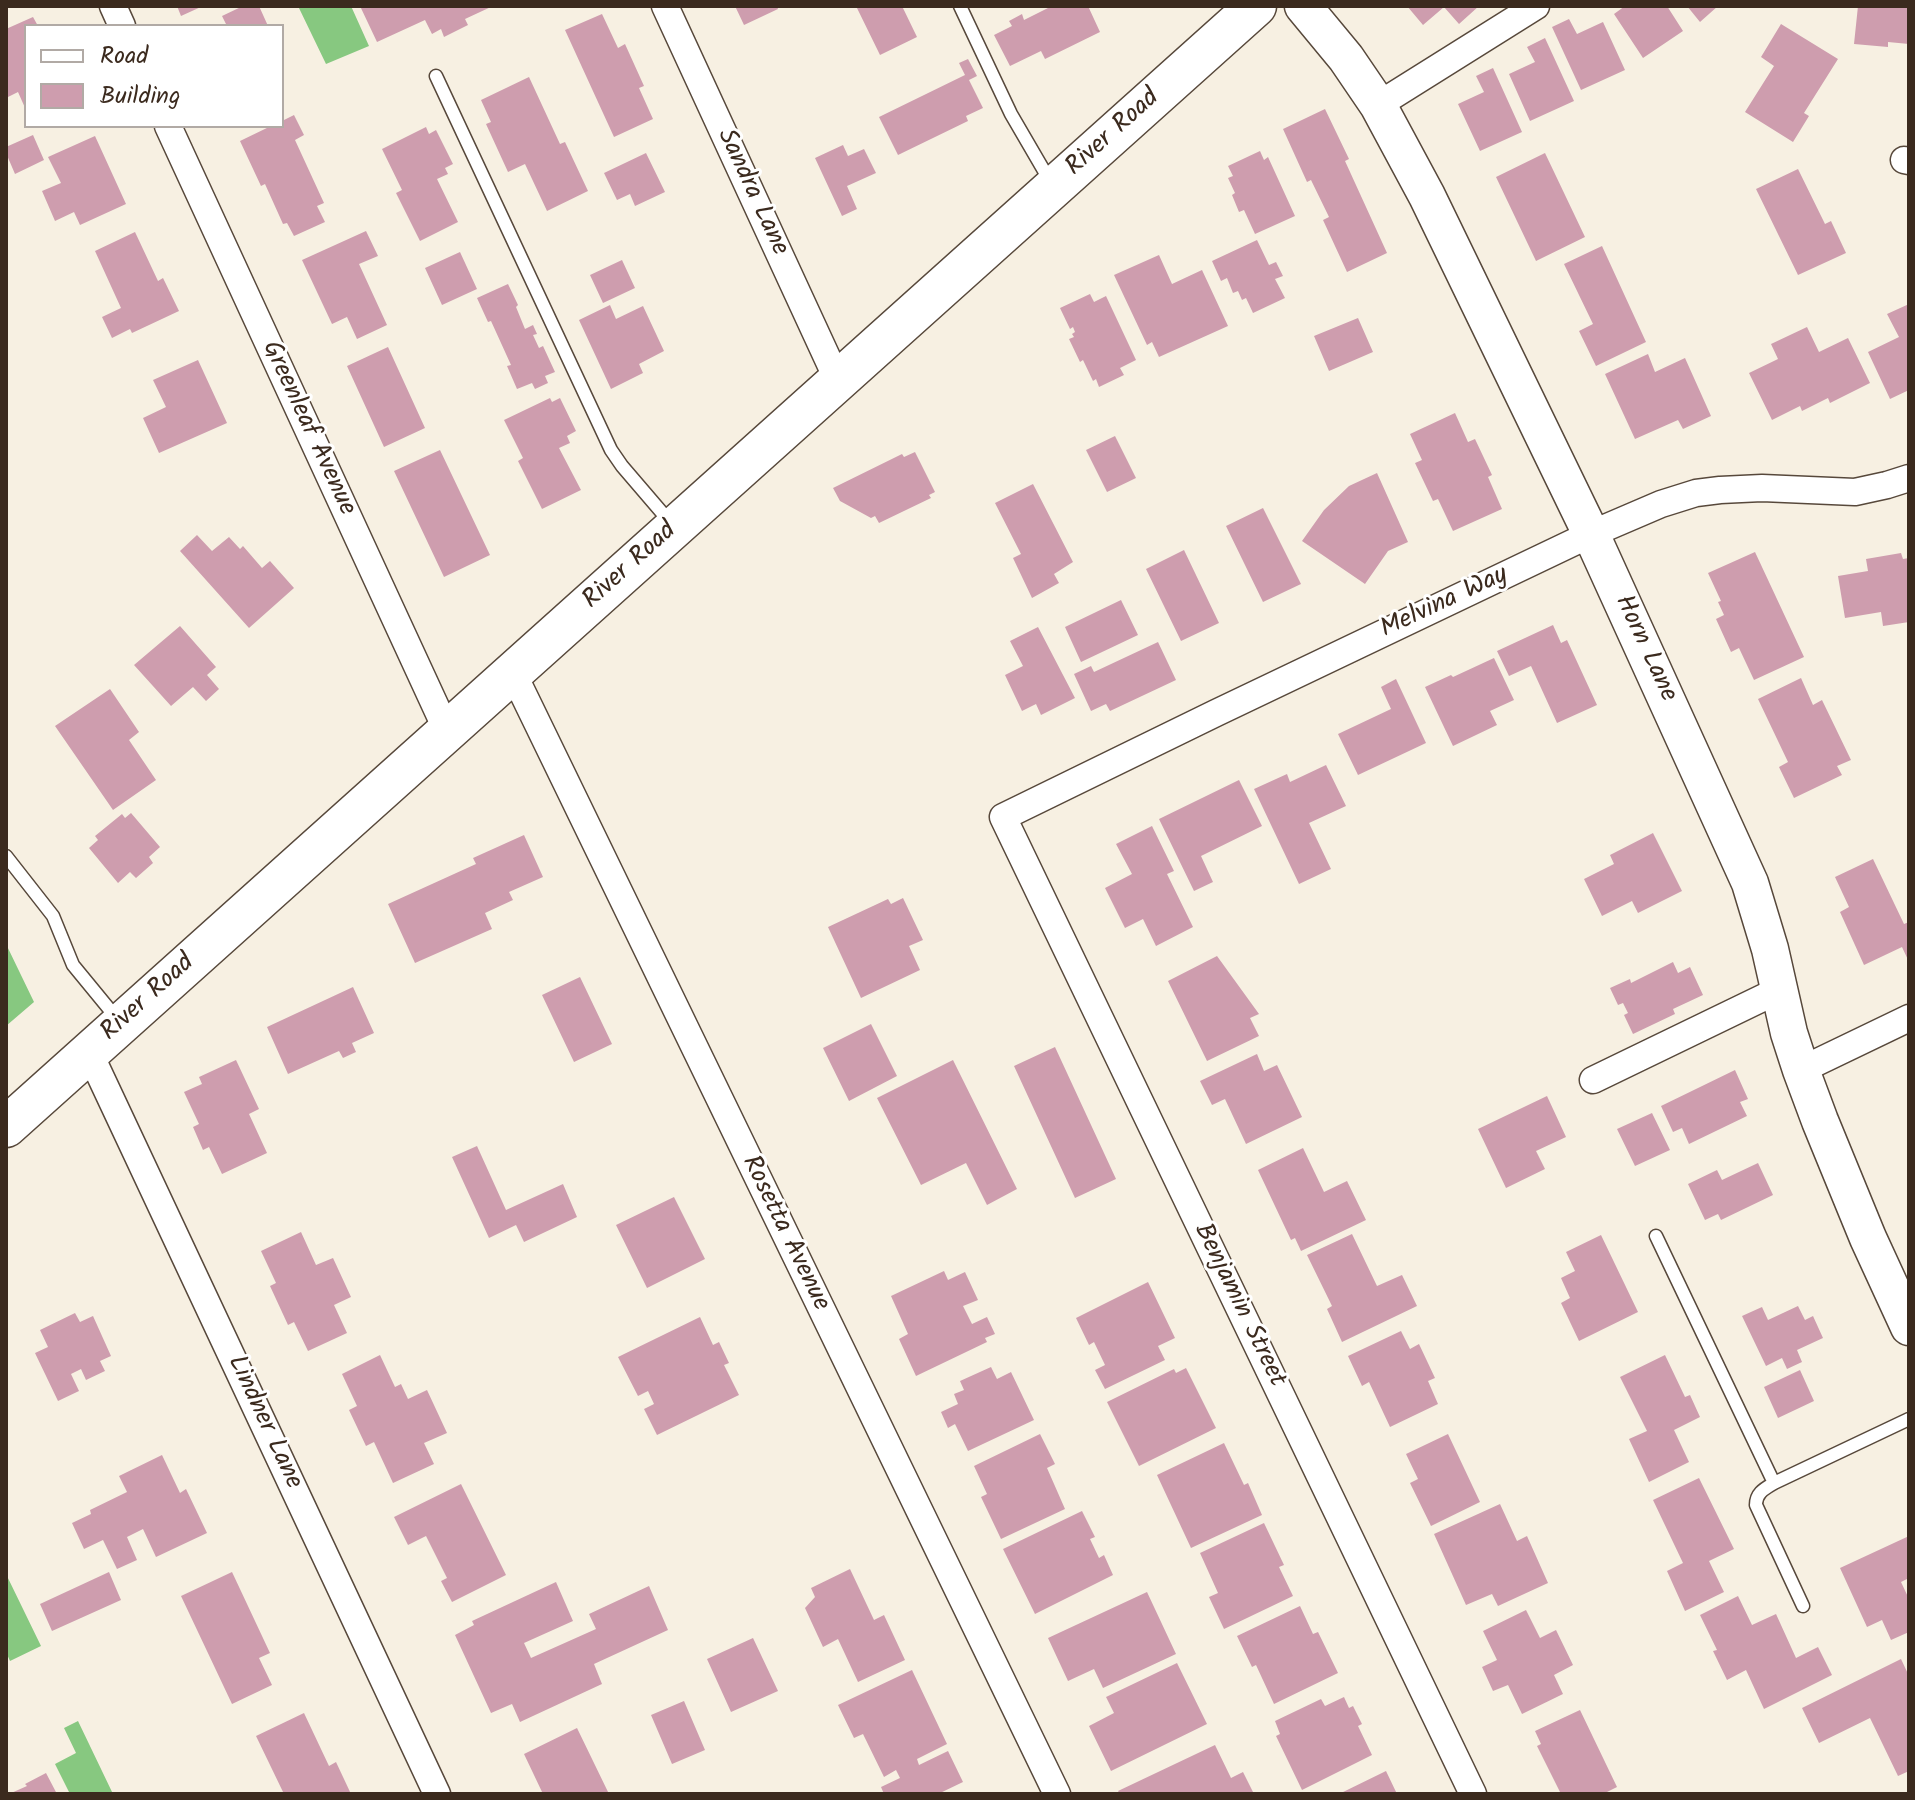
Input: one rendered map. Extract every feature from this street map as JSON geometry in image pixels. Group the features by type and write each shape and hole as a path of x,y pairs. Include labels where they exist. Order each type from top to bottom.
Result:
{"main road":[{"name":"River Road","path":"6,1127 1256,6"}],"street":[{"name":"Sandra Lane","path":"665,6 838,381"},
{"name":"Horn Lane","path":"1303,6 1346,58 1378,105 1427,196 1591,534 1750,883 1801,1070 1868,1238 1909,1327"},
{"path":"1378,105 1536,6"},
{"name":"Greenleaf Avenue","path":"169,128 447,731"},
{"name":"Melvina Way","path":"1003,817 1631,516 1696,493 1762,488 1855,492 1909,478"},
{"name":"Rosetta Avenue","path":"513,673 1057,1794"},
{"name":"Benjamin Street","path":"1003,817 1473,1794"},
{"path":"1593,1080 1779,990"},
{"path":"1801,1070 1909,1018"},
{"name":"Lindner Lane","path":"89,1052 437,1794"}],"lane":[{"path":"960,6 1011,114 1054,187"},
{"path":"436,76 611,450 675,527"},
{"path":"6,856 53,916 73,965 121,1024"},
{"path":"1656,1236 1774,1483"},
{"path":"1803,1606 1756,1505 1759,1493 1909,1419"}],"green space":[{"path":"298,6 351,6 369,46 326,64"},
{"path":"6,944 34,1002 6,1026"},
{"path":"6,1574 41,1646 10,1661 6,1652"},
{"path":"78,1721 113,1794 70,1794 55,1764 76,1753 64,1728"}],"building":[{"path":"177,6 203,6 181,16"},
{"path":"243,6 259,6 267,24 226,24 222,16"},
{"path":"360,6 493,6 465,19 468,25 444,37 441,29 432,34 425,20 377,42"},
{"path":"735,6 777,6 778,9 744,25"},
{"path":"856,6 902,6 917,37 880,55"},
{"path":"1052,6 1088,6 1100,32 1045,59 1041,51 1010,66 994,35 1012,26 1009,21 1022,14 1024,20"},
{"path":"1407,6 1479,6 1459,24 1444,7 1423,25"},
{"path":"1625,6 1667,6 1683,31 1643,58 1614,14"},
{"path":"1687,6 1718,6 1700,22"},
{"path":"1858,6 1909,6 1909,44 1888,42 1888,47 1854,44"},
{"path":"602,14 618,48 625,44 644,86 639,88 653,119 614,137 565,30"},
{"path":"33,17 37,24 24,24 24,106 18,92 6,98 6,29"},
{"path":"1569,19 1577,34 1603,22 1625,70 1581,90 1552,27"},
{"path":"1781,24 1838,59 1804,113 1809,116 1793,142 1745,112 1774,66 1761,57"},
{"path":"1545,38 1574,101 1530,121 1509,74 1535,62 1527,47"},
{"path":"968,59 977,76 969,80 983,108 966,116 968,121 898,155 879,117 965,75 959,63"},
{"path":"1493,68 1522,132 1480,151 1458,104 1484,92 1476,76"},
{"path":"529,77 560,144 565,142 588,191 547,211 525,164 508,172 486,124 491,122 481,100"},
{"path":"1325,109 1387,253 1347,272 1323,220 1329,217 1311,180 1307,182 1283,129"},
{"path":"294,115 304,135 295,140 324,203 317,206 325,222 294,236 287,223 283,224 265,184 261,186 240,141 267,128 284,128 284,120"},
{"path":"426,127 429,134 436,130 453,164 445,168 448,174 437,179 458,222 420,241 396,193 402,190 382,149"},
{"path":"33,135 44,160 15,174 6,147"},
{"path":"95,136 126,204 80,225 74,212 55,221 42,191 61,183 48,157"},
{"path":"843,145 848,156 864,149 876,173 847,186 857,209 842,216 815,158"},
{"path":"1260,151 1264,160 1268,157 1295,216 1255,234 1244,210 1239,212 1232,195 1235,193 1228,178 1233,176 1228,166"},
{"path":"646,153 665,192 635,206 630,194 617,200 604,173"},
{"path":"1545,153 1585,237 1536,261 1496,177"},
{"path":"1798,169 1825,224 1831,221 1846,253 1798,275 1756,189"},
{"path":"366,231 378,256 359,264 387,325 357,339 347,317 332,324 302,260"},
{"path":"135,232 158,281 163,278 179,311 132,333 130,329 112,338 102,317 121,308 95,251"},
{"path":"1257,240 1269,265 1276,262 1283,276 1275,279 1285,298 1253,313 1246,298 1242,300 1238,291 1233,293 1227,278 1221,281 1212,261"},
{"path":"1602,246 1646,342 1596,366 1579,331 1593,324 1564,264"},
{"path":"460,252 477,289 442,305 425,268"},
{"path":"1159,255 1172,284 1202,270 1228,326 1159,357 1152,342 1147,345 1114,275"},
{"path":"622,260 635,288 603,303 590,275"},
{"path":"508,284 525,329 533,325 537,334 533,335 539,348 543,346 555,372 545,376 548,383 535,389 532,383 517,389 507,366 511,365 477,298"},
{"path":"1090,294 1094,302 1106,296 1136,360 1120,368 1124,375 1099,387 1083,360 1080,362 1069,339 1074,337 1072,334 1075,332 1073,327 1070,329 1060,308"},
{"path":"1909,304 1909,390 1890,399 1868,352 1899,337 1887,314"},
{"path":"610,305 616,319 643,306 664,351 639,364 643,373 611,389 579,320"},
{"path":"1358,318 1373,352 1329,371 1314,336"},
{"path":"1807,327 1819,352 1848,338 1870,383 1830,403 1828,398 1802,411 1800,406 1772,420 1749,373 1778,359 1771,344"},
{"path":"388,347 425,428 384,447 347,366"},
{"path":"1648,354 1655,372 1685,358 1711,416 1683,429 1678,420 1635,439 1605,374"},
{"path":"198,360 227,423 159,453 143,418 166,407 153,380"},
{"path":"550,398 552,402 560,398 576,431 567,436 570,443 559,448 581,490 542,509 518,461 523,458 504,420"},
{"path":"1455,413 1468,442 1475,439 1492,475 1488,477 1502,509 1453,531 1438,499 1433,501 1415,463 1422,460 1410,434"},
{"path":"1115,436 1136,478 1107,492 1086,450"},
{"path":"440,450 490,555 444,577 394,471"},
{"path":"915,452 935,492 929,495 931,498 879,523 875,516 871,518 840,501 833,488 902,454 904,457"},
{"path":"1377,473 1408,542 1388,551 1365,584 1302,541 1324,510 1349,486"},
{"path":"1033,484 1073,562 1054,574 1059,583 1032,598 1013,558 1021,554 995,503"},
{"path":"1263,508 1301,584 1263,602 1226,526"},
{"path":"197,535 212,551 229,537 240,549 243,546 262,568 270,561 294,588 249,628 180,551"},
{"path":"1184,550 1219,623 1181,641 1146,569"},
{"path":"1755,552 1804,657 1754,680 1739,648 1731,652 1716,619 1724,615 1708,573"},
{"path":"1901,553 1903,559 1909,558 1909,622 1883,626 1881,612 1845,618 1838,576 1868,571 1866,559"},
{"path":"1121,600 1138,635 1081,662 1065,627"},
{"path":"1553,625 1561,643 1567,640 1597,705 1557,723 1531,666 1509,676 1497,651"},
{"path":"180,626 216,667 207,675 219,689 206,701 193,687 171,706 134,665"},
{"path":"1038,627 1075,698 1041,715 1036,704 1022,711 1005,675 1023,666 1010,641"},
{"path":"1158,642 1176,680 1110,711 1106,704 1091,711 1074,674 1091,666 1094,672"},
{"path":"1494,658 1514,700 1490,711 1497,725 1453,746 1425,687"},
{"path":"1801,678 1813,705 1822,700 1851,760 1837,766 1842,775 1794,798 1779,767 1788,762 1758,699"},
{"path":"1396,679 1426,743 1358,775 1338,734 1391,709 1381,687"},
{"path":"110,689 139,732 129,740 156,780 113,810 55,726"},
{"path":"1326,765 1346,806 1309,823 1331,869 1299,884 1254,789 1287,774 1290,782"},
{"path":"1239,780 1262,826 1201,856 1213,882 1194,891 1159,819"},
{"path":"131,813 160,847 149,857 153,863 136,878 130,872 118,883 89,848 98,840 95,836 122,814 125,818"},
{"path":"1152,826 1174,871 1167,874 1193,927 1156,946 1143,919 1125,928 1105,888 1132,874 1116,844"},
{"path":"1653,833 1682,891 1638,913 1632,901 1602,916 1584,879 1614,864 1610,855"},
{"path":"524,835 543,877 509,892 513,900 485,913 492,929 415,963 388,904 476,864 473,858"},
{"path":"1873,859 1904,924 1909,922 1909,962 1902,947 1864,965 1840,912 1849,907 1835,877"},
{"path":"903,898 923,940 909,946 920,970 861,998 828,927 888,899 891,904"},
{"path":"1217,956 1259,1014 1250,1018 1259,1036 1207,1061 1168,981"},
{"path":"1673,962 1678,973 1690,967 1703,995 1673,1009 1675,1014 1633,1034 1624,1015 1628,1013 1623,1003 1618,1005 1610,988 1630,979 1631,983"},
{"path":"580,977 612,1044 574,1062 542,995"},
{"path":"353,987 374,1033 352,1043 356,1052 343,1058 339,1051 288,1074 267,1027"},
{"path":"871,1024 897,1076 849,1101 823,1048"},
{"path":"1055,1047 1116,1179 1075,1198 1014,1066"},
{"path":"1257,1054 1264,1071 1277,1065 1302,1117 1246,1144 1225,1099 1212,1105 1200,1081"},
{"path":"236,1060 259,1109 249,1114 267,1153 222,1174 209,1147 203,1150 193,1127 199,1124 184,1092 202,1084 199,1077"},
{"path":"953,1060 1017,1189 987,1205 966,1163 921,1185 877,1098"},
{"path":"1735,1070 1748,1099 1740,1102 1747,1116 1689,1144 1682,1128 1673,1132 1661,1106"},
{"path":"1547,1096 1566,1137 1536,1151 1545,1169 1506,1188 1478,1129"},
{"path":"1652,1113 1670,1150 1635,1166 1617,1129"},
{"path":"477,1146 506,1210 563,1184 577,1217 524,1242 516,1225 489,1238 452,1157"},
{"path":"1303,1148 1324,1192 1347,1181 1366,1220 1301,1251 1295,1238 1291,1240 1258,1170"},
{"path":"1758,1163 1773,1195 1721,1220 1718,1214 1705,1220 1688,1184 1717,1170 1722,1180"},
{"path":"674,1197 705,1259 647,1288 616,1225"},
{"path":"301,1232 316,1265 333,1258 351,1297 334,1305 347,1333 308,1351 294,1322 288,1325 270,1286 276,1283 261,1251"},
{"path":"1352,1234 1377,1286 1402,1275 1417,1306 1342,1342 1327,1309 1332,1306 1307,1255"},
{"path":"1601,1235 1638,1312 1579,1341 1561,1303 1570,1298 1561,1278 1575,1271 1566,1252"},
{"path":"944,1271 948,1280 965,1272 978,1300 963,1306 972,1324 987,1317 995,1334 985,1338 987,1342 916,1376 899,1339 908,1334 891,1296"},
{"path":"1148,1282 1175,1338 1158,1346 1165,1360 1105,1389 1095,1370 1105,1365 1094,1342 1089,1345 1076,1318"},
{"path":"1798,1306 1805,1320 1813,1316 1823,1338 1797,1350 1802,1362 1787,1369 1782,1358 1766,1366 1742,1316 1762,1307 1768,1320"},
{"path":"75,1313 80,1322 93,1316 111,1356 100,1361 105,1371 86,1380 81,1369 71,1374 79,1391 58,1401 35,1353 48,1347 40,1330"},
{"path":"700,1317 713,1345 719,1342 729,1363 724,1365 739,1395 657,1435 644,1409 654,1404 648,1391 638,1396 618,1357"},
{"path":"1401,1331 1410,1349 1419,1344 1435,1378 1428,1381 1438,1404 1390,1427 1369,1382 1362,1386 1348,1356"},
{"path":"380,1355 395,1387 401,1384 408,1399 427,1390 447,1433 424,1443 434,1464 393,1483 374,1442 366,1446 349,1410 357,1406 342,1374"},
{"path":"1665,1355 1685,1397 1690,1395 1700,1417 1674,1430 1689,1462 1649,1482 1629,1439 1647,1431 1620,1377"},
{"path":"991,1367 997,1379 1011,1372 1034,1420 968,1451 955,1424 948,1428 941,1412 958,1404 954,1394 964,1390 960,1381"},
{"path":"1186,1368 1216,1428 1139,1466 1107,1402 1174,1369 1176,1373"},
{"path":"1800,1370 1814,1401 1778,1418 1764,1387"},
{"path":"1040,1434 1055,1464 1047,1468 1065,1509 1001,1539 981,1497 987,1494 974,1466"},
{"path":"1448,1434 1480,1502 1431,1526 1410,1483 1418,1479 1406,1454"},
{"path":"1224,1443 1244,1485 1248,1483 1262,1515 1191,1548 1157,1475"},
{"path":"162,1455 180,1493 186,1489 207,1533 156,1557 143,1529 127,1537 137,1560 117,1569 103,1540 84,1549 72,1523 91,1514 90,1510 127,1492 119,1476"},
{"path":"1699,1478 1734,1549 1709,1561 1724,1592 1685,1611 1667,1571 1683,1563 1653,1500"},
{"path":"461,1484 506,1575 452,1602 441,1581 447,1578 426,1536 408,1545 394,1517"},
{"path":"1500,1504 1517,1541 1527,1536 1548,1583 1498,1606 1492,1594 1466,1605 1434,1534"},
{"path":"1082,1511 1095,1537 1090,1539 1099,1558 1104,1555 1113,1575 1035,1614 1003,1549"},
{"path":"1264,1523 1284,1565 1279,1567 1293,1596 1224,1629 1209,1597 1218,1593 1200,1553"},
{"path":"1909,1536 1909,1578 1901,1582 1909,1599 1909,1632 1891,1640 1882,1620 1867,1627 1840,1568"},
{"path":"850,1569 874,1620 884,1615 905,1660 858,1682 838,1639 823,1647 805,1608 815,1597 811,1588"},
{"path":"109,1572 121,1600 52,1631 40,1604"},
{"path":"232,1572 270,1653 259,1658 272,1685 232,1704 181,1596"},
{"path":"556,1582 573,1621 524,1643 531,1658 596,1629 589,1614 649,1586 668,1630 594,1664 602,1684 520,1722 512,1704 491,1713 455,1635 474,1625 472,1621"},
{"path":"1147,1592 1176,1654 1103,1688 1094,1669 1068,1681 1048,1638"},
{"path":"1738,1596 1752,1625 1776,1614 1796,1658 1818,1647 1832,1675 1764,1709 1746,1670 1727,1680 1700,1615"},
{"path":"1300,1606 1313,1634 1318,1632 1338,1673 1274,1704 1256,1665 1252,1667 1237,1636"},
{"path":"1526,1610 1540,1638 1556,1630 1573,1665 1554,1675 1563,1694 1522,1714 1508,1685 1493,1691 1482,1667 1497,1660 1483,1631"},
{"path":"753,1638 778,1691 731,1712 707,1659"},
{"path":"1901,1659 1909,1676 1909,1771 1898,1776 1870,1718 1819,1743 1802,1708"},
{"path":"1177,1663 1207,1724 1111,1771 1089,1726 1114,1713 1106,1697"},
{"path":"912,1670 947,1744 917,1759 919,1765 948,1751 963,1782 938,1794 884,1794 881,1787 900,1778 896,1770 884,1777 863,1734 854,1738 838,1705"},
{"path":"1344,1697 1349,1708 1353,1706 1362,1724 1358,1726 1372,1755 1302,1790 1276,1736 1280,1734 1275,1721 1321,1699 1325,1706"},
{"path":"684,1701 705,1750 672,1764 651,1715"},
{"path":"1580,1710 1617,1787 1603,1794 1561,1794 1537,1746 1541,1744 1535,1731"},
{"path":"304,1713 329,1766 336,1762 351,1794 284,1794 256,1736"},
{"path":"577,1728 609,1794 543,1794 524,1754"},
{"path":"1215,1745 1231,1778 1243,1772 1254,1794 1120,1794 1118,1791"},
{"path":"1386,1771 1397,1794 1339,1794"},
{"path":"46,1773 57,1794 9,1794 27,1786 25,1784"}]}
